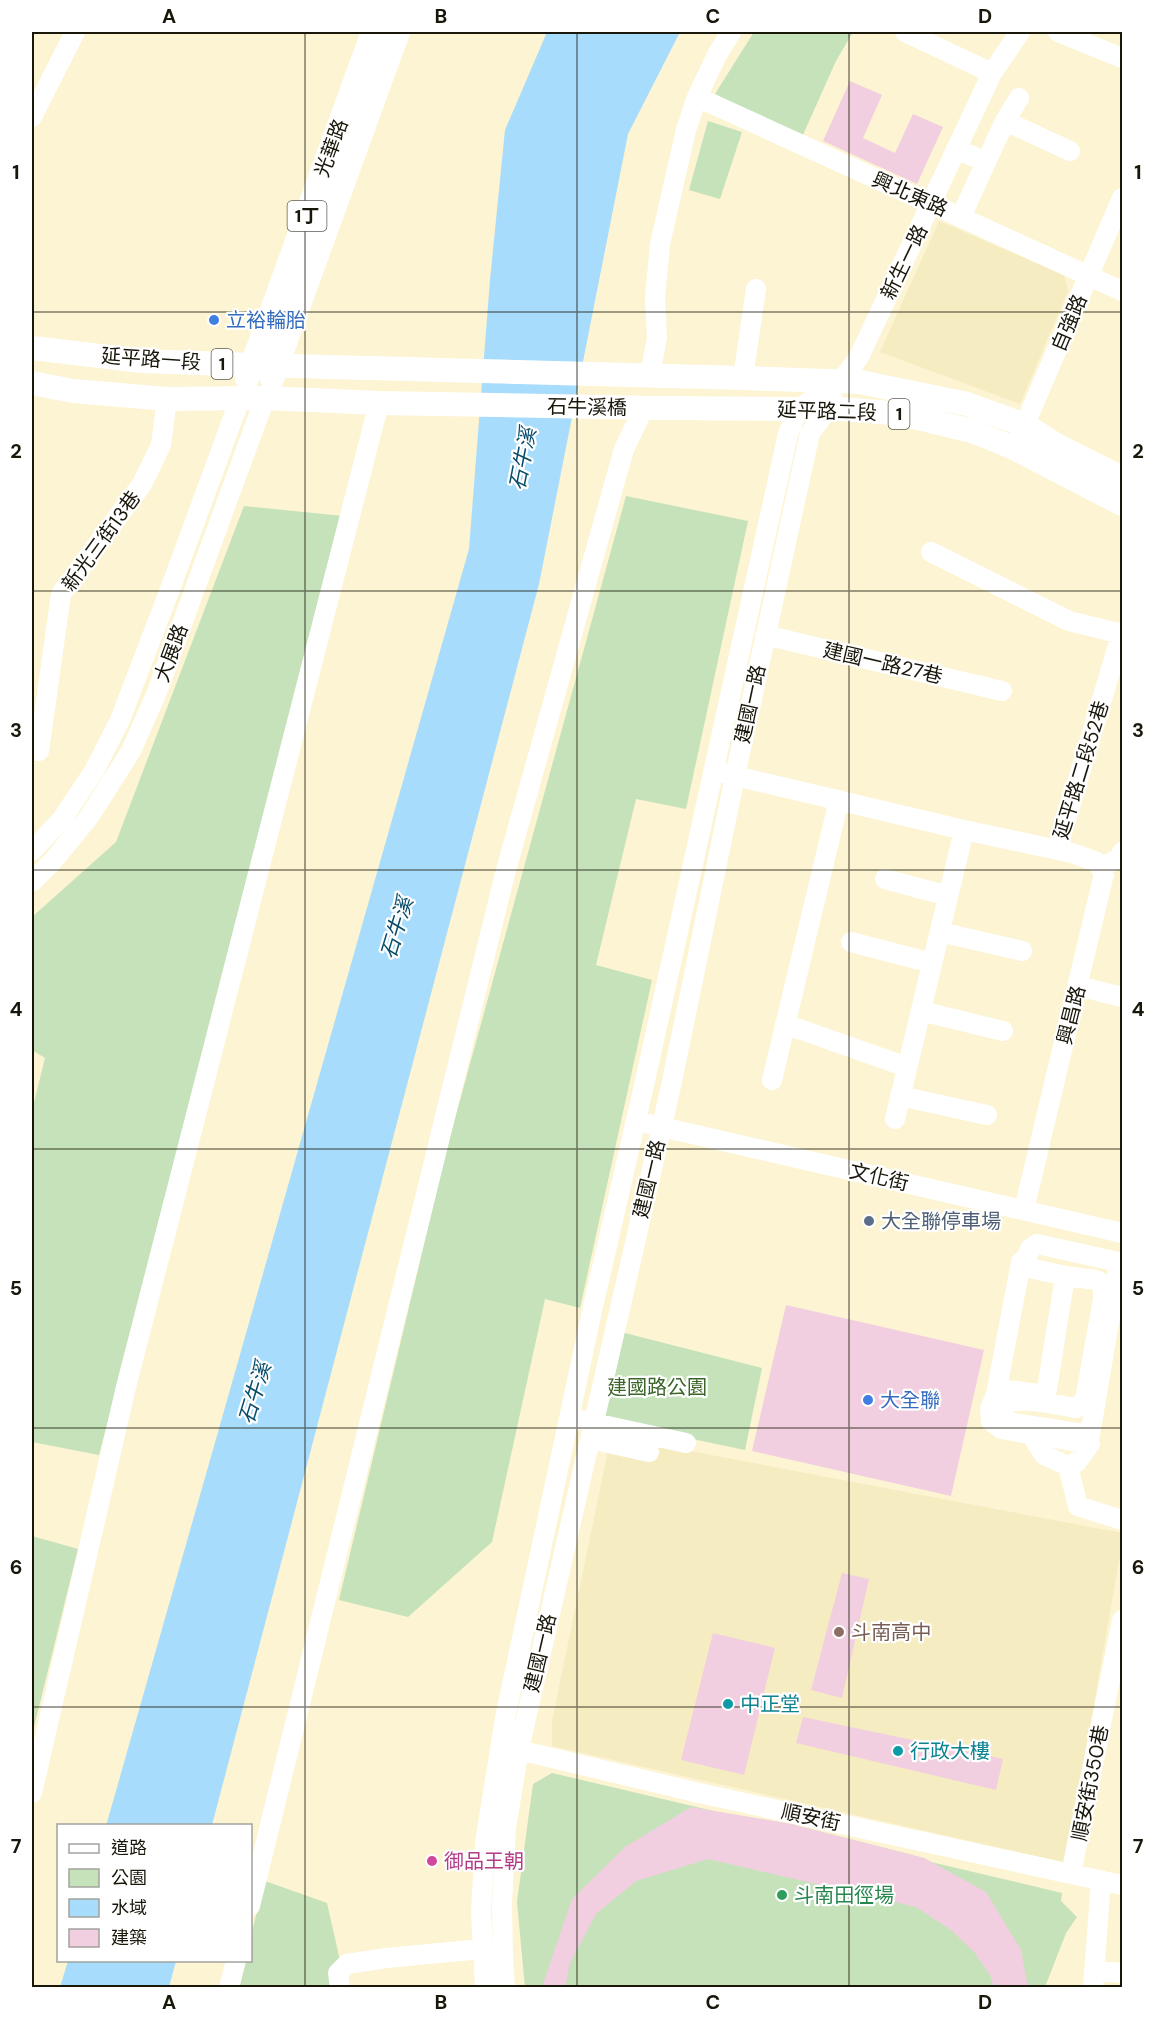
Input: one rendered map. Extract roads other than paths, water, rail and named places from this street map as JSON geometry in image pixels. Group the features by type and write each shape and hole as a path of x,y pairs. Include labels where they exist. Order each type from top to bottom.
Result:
{"main road":[{"name":"光華路","path":"240,399 373,32"},
{"name":"光華路","path":"265,398 398,32"},
{"name":"延平路一段","path":"32,348 142,361 414,371"},
{"name":"石牛溪橋","path":"414,371 653,376"},
{"name":"延平路二段","path":"653,376 841,381 868,384 967,404 1025,425 1058,446 1122,478"},
{"name":"延平路一段","path":"32,383 74,391 167,399 265,398 410,404"},
{"name":"石牛溪橋","path":"410,404 650,408"},
{"name":"延平路二段","path":"650,408 829,408 902,414 972,431 1014,448 1122,504"}],"street":[{"path":"32,117 75,32"},
{"path":"653,376 657,338 655,298 660,244 686,130 697,97 731,32"},
{"path":"905,32 992,73"},
{"name":"新生一路","path":"798,409 841,381 859,357 992,73 1020,32"},
{"path":"1058,32 1122,58"},
{"name":"興北東路","path":"697,97 1122,291"},
{"path":"961,217 1005,122 1019,98"},
{"path":"1005,122 1070,151"},
{"path":"956,149 986,162"},
{"name":"自強路","path":"1014,448 1122,198"},
{"path":"743,378 756,289"},
{"name":"建國一路","path":"485,1988 481,1912 486,1842 592,1431 661,1126 810,433 829,408 841,381"},
{"name":"大展路","path":"32,882 52,862 89,817 131,751 157,692 265,398"},
{"name":"新光三街13巷","path":"32,750 39,751 61,594 142,484 161,445 167,399"},
{"name":"大展路","path":"32,851 62,819 94,771 120,720 240,399"},
{"path":"32,1793 126,1387 379,403"},
{"path":"252,1898 506,870 624,449 650,408"},
{"name":"建國一路","path":"506,1988 502,1957 502,1904 509,1748 569,1418 788,434 798,409"},
{"name":"延平路二段52巷","path":"714,771 1057,850 1122,633 1069,621 931,552"},
{"name":"建國一路27巷","path":"765,636 1002,691"},
{"path":"772,1080 839,800"},
{"path":"895,1119 964,830"},
{"path":"1057,850 1097,862 1101,867 1120,858 1122,852"},
{"name":"興昌路","path":"1024,1210 1104,874 1101,867"},
{"path":"885,879 948,896"},
{"path":"939,932 1022,951"},
{"path":"850,942 932,963"},
{"path":"1078,986 1122,997"},
{"path":"921,1011 1003,1031"},
{"path":"785,1023 908,1067"},
{"path":"900,1096 987,1115"},
{"name":"文化街","path":"636,1121 1122,1233"},
{"path":"1026,1258 1030,1268 1096,1280 1103,1284 1102,1299 1085,1400 1076,1408 1018,1400 1005,1404 1001,1414 1003,1420 1014,1424 1090,1435 1118,1269 1114,1261 1037,1244 1030,1249 1026,1258 1021,1262 996,1394 990,1409 991,1421 1001,1430 1090,1444 1077,1461 1068,1466"},
{"path":"996,1394 1008,1389 1043,1394 1047,1389 1065,1276"},
{"path":"569,1418 592,1431 649,1452"},
{"path":"592,1431 686,1443"},
{"path":"1031,1434 1044,1455 1068,1466"},
{"path":"1068,1466 1078,1506 1122,1521"},
{"name":"順安街350巷","path":"1071,1875 1122,1620"},
{"name":"順安街","path":"509,1748 699,1793 1122,1886"},
{"path":"1101,1880 1094,1979 1122,1973"},
{"path":"340,1988 338,1973 347,1964 386,1958 482,1950"},
{"path":"229,1988 236,1962"}],"water":[{"name":"石牛溪","path":"547,32 680,32 628,134 539,584 212,1824 107,1824 469,549 490,280 505,130"},
{"path":"67,1962 176,1962 169,1987 60,1987"}],"place":[{"name":"立裕輪胎","path":"214,320"},
{"name":"大全聯停車場","path":"869,1221"},
{"name":"大全聯","path":"868,1400"},
{"name":"斗南高中","path":"839,1632"},
{"name":"中正堂","path":"728,1704"},
{"name":"行政大樓","path":"898,1751"},
{"name":"御品王朝","path":"432,1861"},
{"name":"斗南田徑場","path":"782,1895"}],"park label":[{"name":"建國路公園","path":"657,1387"}]}
